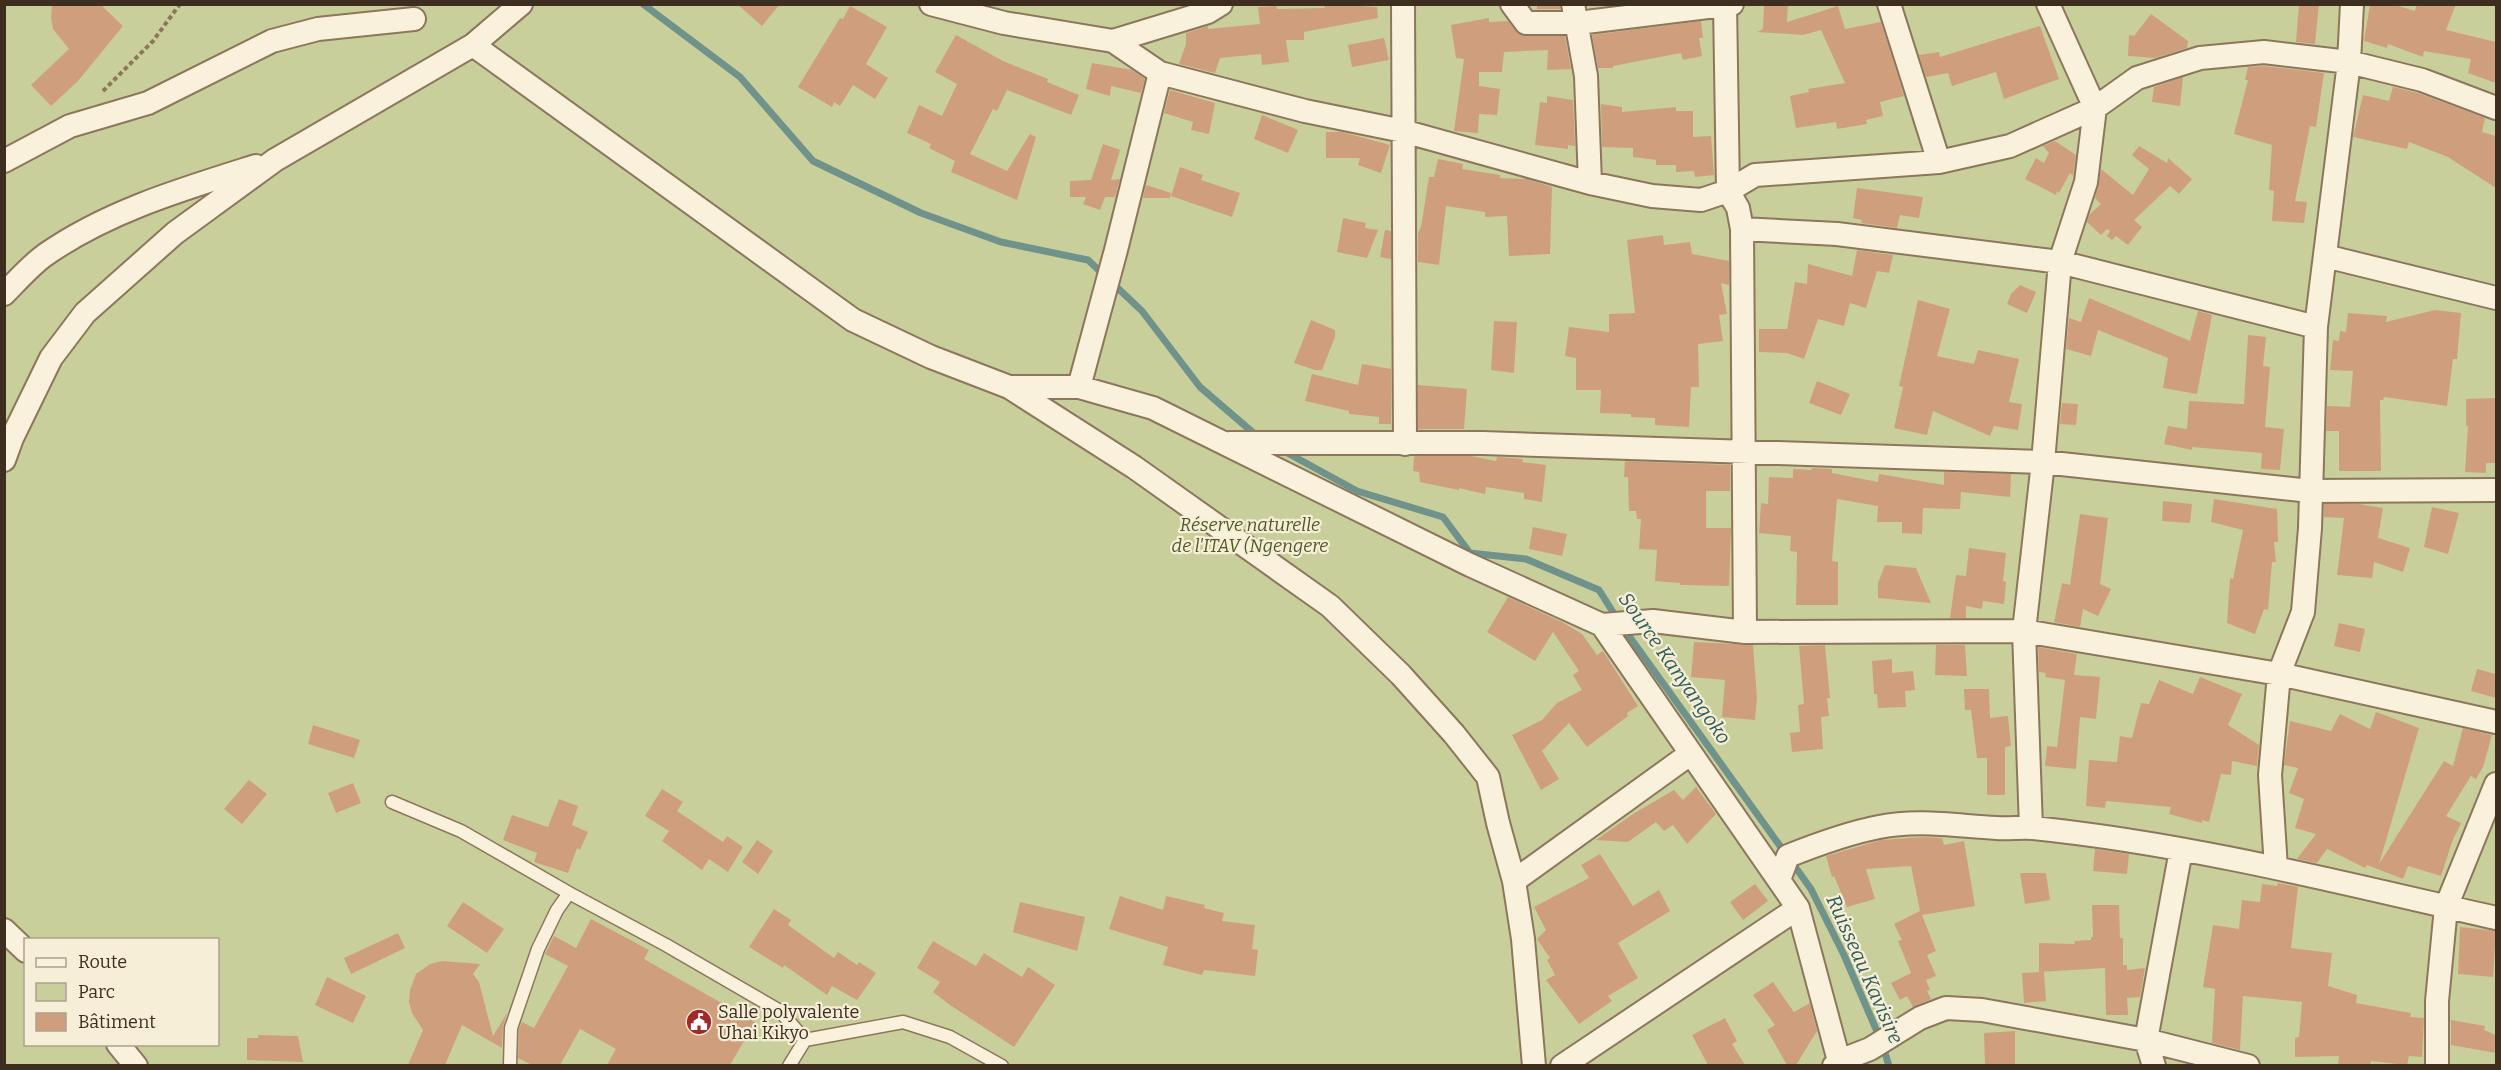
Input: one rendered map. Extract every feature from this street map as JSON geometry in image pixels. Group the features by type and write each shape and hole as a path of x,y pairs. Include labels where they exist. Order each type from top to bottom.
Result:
{"street":[{"path":"4,460 12,438 51,358 85,313 176,233 275,160 473,45 521,4"},
{"path":"931,4 1004,23 1113,41 1160,73 1305,111 1403,131 1590,183 1652,196 1701,200 1728,191 1755,175 1939,162 2010,146 2095,108 2137,78 2200,58 2264,52 2349,62 2422,80 2496,108"},
{"path":"1113,41 1208,12 1221,4"},
{"path":"1403,4 1405,444"},
{"path":"1512,4 1526,23 1576,14 1727,5 1728,191 1738,208 1742,229 1745,632"},
{"path":"1889,4 1939,162"},
{"path":"2031,828 2024,631 2043,462 2060,262 2086,182 2095,108 2048,4"},
{"path":"2276,868 2270,775 2279,674 2302,612 2310,528 2316,327 2349,62 2352,4"},
{"path":"1576,14 1586,75 1590,183"},
{"path":"4,161 70,126 148,103 272,41 318,29 414,19"},
{"path":"473,45 854,320 932,357 1009,387 1134,467 1330,606 1401,675 1454,734 1488,777 1514,881 1534,1065"},
{"path":"1079,387 1160,73"},
{"path":"4,294 43,256 102,220 173,192 275,160"},
{"path":"1742,229 1837,234 2060,262 2316,327"},
{"path":"2325,256 2496,298"},
{"path":"1009,387 1079,387 1154,408 1470,565 1602,625 1653,621 1745,632 2024,631 2279,674 2496,722"},
{"path":"1226,443 1483,443 2043,462 2310,491 2496,490"},
{"path":"1602,625 1798,908 1836,1063 1870,1049 1920,1018 1946,1008 1982,1010 2146,1040 2248,1065"},
{"path":"1514,881 1690,754"},
{"path":"2437,1065 2437,1000 2446,907 2496,784"},
{"path":"1779,880 1788,856 1821,842 1880,826 1942,822 1996,828 2031,828 2181,850 2276,868 2496,918"},
{"path":"2154,1065 2146,1040 2181,850"},
{"path":"1562,1065 1798,908"},
{"path":"4,930 24,949"},
{"path":"120,1046 136,1065"}],"lane":[{"path":"392,802 460,831 638,929 780,1011 805,1040"},
{"path":"510,1065 511,1028 538,949 557,910 570,893"},
{"path":"789,1065 805,1040 903,1022 950,1037 1002,1065"}],"green space":[{"name":"Réserve naturelle de l'ITAV (Ngengere","path":"5,5 2496,5 2496,1065 5,1066"}],"building":[{"path":"52,4 100,4 123,26 78,81 51,106 31,85 69,49 53,29"},
{"path":"737,4 780,4 762,26"},
{"path":"1324,4 1377,7 1378,18 1304,32 1304,40 1286,40 1289,62 1262,65 1261,54 1220,58 1215,73 1179,64 1186,44 1186,33 1208,26 1208,29 1260,24 1258,7 1325,8"},
{"path":"1537,4 1560,4 1560,9 1537,9"},
{"path":"1764,4 1788,4 1787,22 1838,6 1845,29 1881,22 1904,96 1880,102 1883,116 1866,120 1867,124 1837,129 1836,122 1796,128 1790,96 1809,92 1808,89 1845,83 1821,30 1803,35 1757,32 1763,29"},
{"path":"2299,4 2319,4 2315,44 2296,42"},
{"path":"2370,4 2392,4 2415,11 2417,4 2456,4 2446,30 2496,42 2496,83 2468,73 2471,59 2424,51 2423,57 2388,44 2387,48 2364,41"},
{"path":"850,6 887,27 866,64 888,78 875,99 853,85 840,106 834,102 832,107 798,87 840,18 843,19"},
{"path":"2151,14 2188,41 2187,48 2155,58 2128,56 2129,35 2134,36"},
{"path":"1489,18 1489,22 1508,21 1520,35 1565,36 1571,69 1547,70 1548,50 1504,52 1502,72 1479,72 1479,86 1500,89 1497,115 1479,114 1478,133 1454,131 1464,59 1456,58 1451,25"},
{"path":"1701,21 1703,38 1699,38 1702,56 1683,60 1681,53 1613,66 1613,68 1598,68 1592,35"},
{"path":"2040,26 2059,79 2004,99 1996,72 1952,86 1948,73 1926,77 1919,55 1939,52 1940,57"},
{"path":"956,35 1003,61 1048,79 1047,82 1079,95 1071,115 1007,90 997,111 993,109 970,154 1007,171 1030,134 1036,137 1017,200 951,172 955,161 929,148 931,144 907,133 919,105 942,116 957,84 935,72"},
{"path":"1384,38 1389,60 1352,67 1348,45"},
{"path":"1092,63 1132,70 1145,79 1141,93 1111,86 1110,96 1086,89"},
{"path":"2264,66 2324,73 2316,127 2310,126 2295,201 2307,202 2304,223 2272,221 2274,191 2269,190 2272,145 2234,134 2248,80 2245,80 2248,67"},
{"path":"2183,77 2180,106 2152,102 2154,87"},
{"path":"2393,87 2418,93 2485,118 2482,132 2496,136 2496,188 2448,157 2409,142 2407,149 2353,137 2363,95 2389,101"},
{"path":"1170,90 1215,103 1209,134 1191,130 1193,122 1164,113"},
{"path":"1547,96 1573,100 1575,146 1568,145 1568,149 1535,145 1540,102 1547,103"},
{"path":"1601,104 1622,107 1622,112 1676,107 1676,111 1693,111 1693,137 1711,136 1714,175 1695,177 1694,171 1676,172 1676,165 1656,165 1656,160 1633,157 1633,148 1602,147"},
{"path":"1262,115 1298,130 1288,153 1254,139"},
{"path":"1326,132 1342,132 1390,145 1381,173 1358,165 1360,158 1326,158"},
{"path":"2055,141 2076,155 2073,176 2070,173 2056,195 2025,179 2036,158 2044,163 2049,153 2043,146"},
{"path":"1103,144 1120,150 1111,180 1120,179 1115,197 1105,197 1100,210 1083,204 1086,197 1070,197 1070,181 1091,180"},
{"path":"2139,146 2167,163 2168,158 2192,179 2179,194 2170,186 2134,220 2142,227 2128,245 2116,236 2112,240 2107,236 2110,231 2107,229 2101,235 2087,222 2089,215 2101,204 2095,198 2101,169 2133,195 2149,169 2132,155"},
{"path":"1438,159 1463,164 1462,169 1500,175 1500,178 1527,179 1552,187 1550,254 1509,256 1507,216 1485,217 1485,212 1446,206 1439,265 1418,262 1418,233 1429,177 1434,177"},
{"path":"1180,167 1203,175 1201,180 1240,193 1232,217 1171,196"},
{"path":"1146,185 1171,193 1170,198 1143,198"},
{"path":"1857,188 1923,197 1919,218 1900,215 1897,228 1861,223 1862,220 1853,218"},
{"path":"1343,218 1366,223 1365,228 1378,230 1367,258 1337,252"},
{"path":"1385,230 1391,231 1391,259 1380,257"},
{"path":"1663,235 1664,245 1690,242 1692,254 1729,261 1729,285 1721,283 1727,314 1719,315 1723,341 1698,344 1699,387 1691,387 1689,427 1655,425 1655,418 1631,417 1631,414 1600,413 1601,390 1576,390 1576,358 1565,356 1569,327 1609,332 1609,314 1635,313 1627,240"},
{"path":"1857,250 1893,255 1889,273 1877,271 1866,308 1850,303 1844,326 1818,319 1804,359 1787,353 1759,352 1759,329 1787,329 1795,282 1807,284 1808,264 1852,276"},
{"path":"2020,285 2036,292 2027,313 2007,304 2011,294"},
{"path":"2089,298 2190,341 2198,311 2212,315 2197,394 2163,388 2168,358 2098,330 2091,356 2066,349 2069,318 2081,322"},
{"path":"1918,300 1950,309 1937,356 1974,364 1978,350 2019,359 2009,402 2022,404 2018,430 1994,426 1990,436 1933,411 1927,435 1894,428 1903,387 1899,386"},
{"path":"2435,310 2461,313 2457,359 2453,359 2447,406 2384,397 2380,400 2381,471 2339,471 2339,431 2326,431 2327,406 2350,407 2353,371 2330,370 2333,340 2339,341 2340,331 2346,332 2348,313 2387,316 2386,322"},
{"path":"1311,320 1335,330 1335,337 1322,370 1294,363"},
{"path":"1494,321 1517,322 1514,373 1491,370"},
{"path":"2248,335 2266,337 2263,366 2270,367 2265,427 2284,429 2280,470 2261,469 2262,453 2192,447 2192,450 2164,444 2168,426 2187,429 2189,401 2244,404"},
{"path":"1362,364 1391,369 1391,424 1379,424 1379,417 1349,414 1349,411 1305,401 1312,374 1358,385"},
{"path":"1817,381 1850,394 1841,415 1809,403"},
{"path":"1418,385 1467,389 1464,429 1418,429"},
{"path":"2496,398 2496,463 2486,463 2486,473 2465,472 2468,426 2466,426 2466,399"},
{"path":"2062,403 2078,404 2076,425 2060,424"},
{"path":"1414,456 1471,456 1496,461 1497,457 1512,458 1523,459 1522,462 1546,465 1542,502 1524,499 1524,493 1486,487 1485,494 1420,482 1419,472 1413,471"},
{"path":"1625,461 1730,465 1730,491 1706,491 1706,528 1731,528 1729,586 1680,585 1680,583 1655,581 1657,550 1639,549 1641,519 1637,519 1636,511 1629,511 1628,477 1624,477"},
{"path":"1812,468 1832,469 1832,473 1878,482 1879,474 1944,485 1944,472 2011,474 2010,497 1961,492 1960,509 1923,508 1922,534 1902,533 1902,522 1877,522 1878,506 1837,499 1832,561 1838,562 1838,605 1796,605 1797,552 1790,551 1791,536 1759,533 1761,503 1768,504 1769,477 1793,478 1793,469 1811,470"},
{"path":"2214,499 2277,509 2278,542 2274,542 2276,562 2272,562 2268,610 2264,609 2255,634 2227,623 2230,578 2233,579 2243,530 2211,522"},
{"path":"2163,501 2192,504 2190,523 2162,521"},
{"path":"2324,504 2359,504 2383,508 2378,538 2410,548 2403,572 2374,562 2372,578 2337,575 2344,518 2324,517"},
{"path":"2432,507 2459,513 2448,554 2424,547"},
{"path":"2080,514 2108,518 2100,584 2111,589 2098,616 2083,609 2080,627 2054,622 2062,583 2070,585"},
{"path":"1533,527 1567,534 1562,556 1529,549"},
{"path":"1969,548 2006,553 2003,581 2006,582 2004,604 1983,601 1982,609 1966,606 1966,618 1950,618 1956,575 1966,576"},
{"path":"1885,565 1916,568 1931,603 1878,598 1878,583"},
{"path":"1508,597 1582,634 1597,655 1603,651 1638,706 1587,747 1569,723 1542,751 1559,779 1541,790 1512,735 1542,720 1557,703 1582,690 1573,675 1579,671 1553,632 1535,661 1487,632"},
{"path":"2339,623 2365,629 2360,652 2334,646"},
{"path":"1694,642 1753,645 1757,698 1755,720 1722,717 1725,680 1691,677"},
{"path":"1825,645 1830,698 1827,698 1829,716 1821,717 1823,749 1792,752 1790,733 1800,732 1798,705 1804,704 1799,646"},
{"path":"1936,645 1965,645 1967,676 1935,675"},
{"path":"2038,647 2077,654 2074,675 2100,677 2096,719 2080,717 2076,769 2045,766 2047,746 2057,747 2065,680 2045,677 2046,673 2039,672"},
{"path":"1892,659 1892,673 1913,671 1915,690 1905,691 1906,707 1878,708 1877,694 1874,694 1872,661"},
{"path":"2477,669 2496,674 2496,698 2471,691"},
{"path":"2200,677 2242,694 2228,725 2259,745 2257,766 2232,761 2231,775 2221,774 2209,822 2202,820 2202,823 2169,814 2171,807 2106,801 2105,808 2086,806 2089,760 2117,762 2120,736 2132,738 2141,703 2149,704 2159,680 2193,694"},
{"path":"1964,689 1989,689 1990,718 2008,716 2011,746 2005,747 2005,795 1987,795 1987,758 1977,758 1971,710 1965,710"},
{"path":"2376,712 2419,728 2379,864 2444,761 2453,766 2463,728 2492,735 2483,767 2476,779 2471,776 2446,816 2461,823 2441,876 2408,866 2403,879 2367,865 2365,868 2327,849 2317,863 2297,859 2316,834 2295,828 2304,799 2289,793 2298,768 2284,765 2290,721 2331,731 2340,714 2370,729"},
{"path":"313,725 360,740 354,758 308,744"},
{"path":"249,780 267,794 242,824 224,809"},
{"path":"353,783 361,803 336,813 328,793"},
{"path":"1696,787 1716,814 1687,844 1673,825 1664,831 1656,822 1628,842 1596,840 1633,814 1674,790 1683,800"},
{"path":"662,789 683,802 677,811 723,842 727,836 743,847 728,872 709,859 702,870 662,841 669,831 645,816"},
{"path":"559,799 578,806 572,825 588,832 580,850 577,848 568,873 534,862 537,853 503,840 512,815 548,827"},
{"path":"1942,838 1944,845 1964,841 1975,906 1922,915 1936,951 1927,955 1936,976 1926,980 1930,990 1927,991 1931,999 1913,1007 1907,996 1900,1000 1891,983 1911,973 1898,941 1902,940 1894,924 1920,911 1911,866 1866,869 1875,899 1847,907 1834,876 1832,877 1826,856 1881,840"},
{"path":"757,840 773,851 758,874 742,862"},
{"path":"2095,849 2129,854 2127,874 2093,871"},
{"path":"1600,854 1633,906 1659,890 1670,911 1618,943 1638,978 1608,996 1612,1001 1579,1024 1546,980 1555,975 1547,960 1550,958 1537,939 1546,930 1534,907 1589,878 1581,865"},
{"path":"2020,873 2046,873 2050,900 2025,904"},
{"path":"2278,883 2298,887 2291,948 2332,953 2328,986 2357,995 2356,1003 2411,1013 2410,1017 2424,1018 2422,1057 2409,1056 2407,1065 2371,1061 2370,1065 2338,1065 2339,1056 2295,1057 2295,1038 2299,1037 2302,1002 2243,996 2240,1050 2212,1043 2215,989 2203,987 2213,925 2239,929 2242,900 2260,902 2262,884 2277,886"},
{"path":"1755,884 1768,901 1743,920 1730,902"},
{"path":"1120,896 1163,910 1166,896 1205,905 1204,908 1224,913 1222,921 1255,925 1252,949 1258,950 1255,976 1204,970 1202,975 1163,965 1168,947 1109,929"},
{"path":"463,902 504,929 487,953 447,926"},
{"path":"1020,902 1085,917 1077,951 1013,932"},
{"path":"2092,905 2119,905 2123,965 2127,965 2127,970 2145,968 2140,997 2127,998 2128,1015 2106,1015 2105,968 2039,972 2039,943 2075,944 2074,941 2091,940 2093,937"},
{"path":"774,909 791,920 788,925 834,958 838,952 857,965 859,962 876,973 857,1000 832,986 827,995 784,965 783,968 749,947"},
{"path":"591,919 649,950 644,959 755,1022 730,1065 607,1065 616,1049 580,1029 560,1065 532,1065 518,1058 519,1029 522,1022 534,1028 568,966 545,954 554,936 576,948"},
{"path":"2460,927 2496,931 2493,977 2458,974"},
{"path":"398,933 405,948 351,974 344,958"},
{"path":"933,941 976,966 984,953 1022,977 1028,967 1055,985 1014,1047 933,992 940,982 917,968"},
{"path":"442,961 480,964 473,974 479,982 493,1036 507,1013 503,1027 502,1048 462,1025 445,1065 408,1065 423,1030 412,1013 409,1002 410,990 416,974 430,964"},
{"path":"2044,972 2046,1001 2024,1003 2022,973"},
{"path":"327,977 366,996 353,1023 315,1005"},
{"path":"1773,982 1794,1012 1810,1003 1817,1031 1796,1065 1787,1065 1767,1030 1775,1025 1753,995"},
{"path":"1725,1018 1737,1041 1732,1044 1745,1065 1708,1065 1692,1035"},
{"path":"2451,1020 2485,1026 2484,1030 2496,1035 2496,1053 2451,1045"},
{"path":"2015,1031 2015,1065 1985,1065 1984,1033"},
{"path":"258,1035 298,1036 303,1062 247,1060 247,1038 258,1038"}],"waterway":[{"name":"Source Kanyangoko","path":"643,4 740,77 813,161 921,213 1001,242 1088,260 1142,311 1200,387 1257,436"},
{"name":"Source Kanyangoko","path":"1282,450 1357,491 1443,517 1470,553 1526,559 1599,590 1618,620"},
{"name":"Source Kanyangoko","path":"1624,629 1811,889 1844,955 1882,1043 1889,1066"}],"place":[{"name":"Salle polyvalente Uhai Kikyo","path":"699,1022"}],"water label":[{"name":"Ruisseau Kavisire","path":"1865,969"}]}
